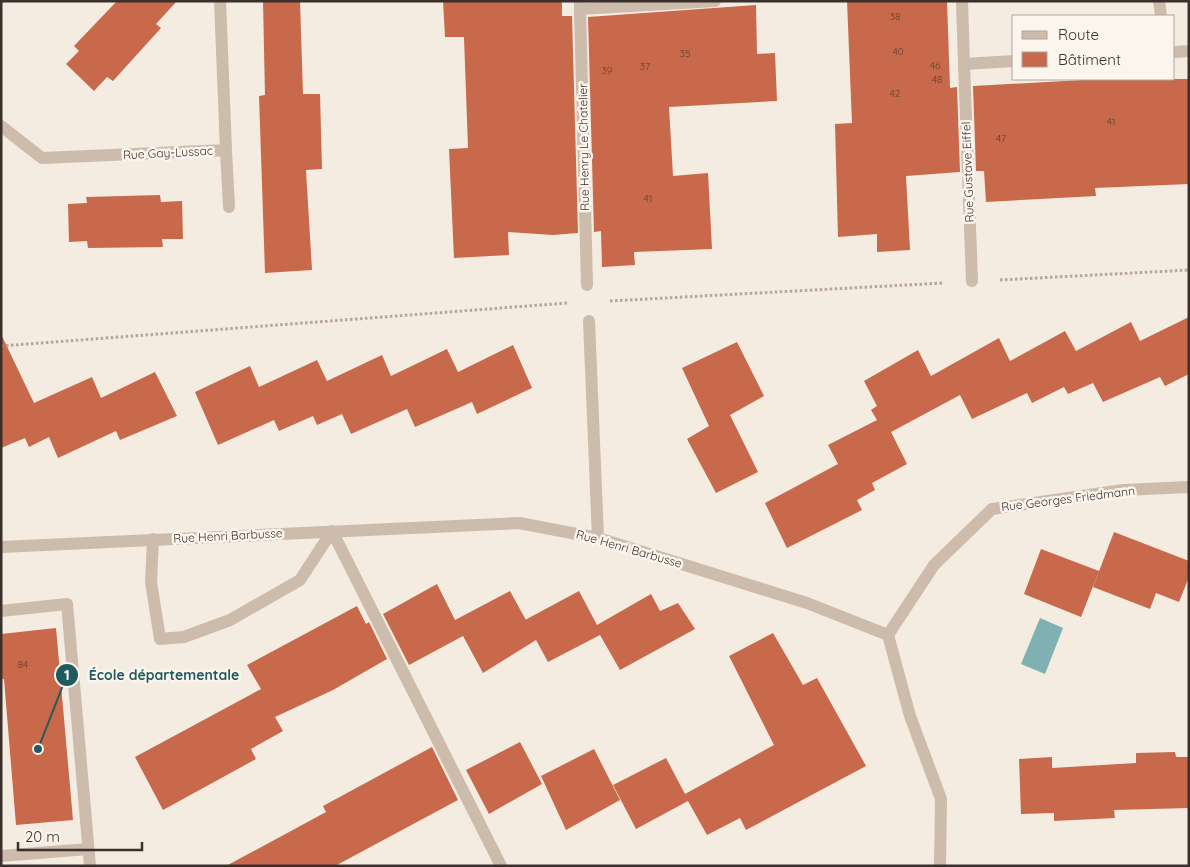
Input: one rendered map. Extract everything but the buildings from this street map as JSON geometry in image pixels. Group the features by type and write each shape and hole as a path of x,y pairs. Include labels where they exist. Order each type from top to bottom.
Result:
{"street":[{"name":"Rue Gay-Lussac","path":"1,126 42,158 226,150 220,1"},
{"name":"Rue Henry Le Chatelier","path":"587,285 580,5 715,1"},
{"name":"Rue Gustave Eiffel","path":"962,1 972,281"},
{"path":"1159,1 1160,15"},
{"path":"1175,52 1189,51"},
{"path":"964,64 1012,61"},
{"path":"226,150 229,207"},
{"path":"589,321 598,538"},
{"name":"Rue Georges Friedmann","path":"888,635 934,565 992,509 1123,490 1189,488"},
{"name":"Rue Henri Barbusse","path":"1,547 518,523 598,538 807,603 888,635"},
{"path":"152,539 150,582 160,639 184,637 230,620 300,580 332,531"},
{"path":"332,531 501,866"},
{"path":"1,610 67,604 90,866"},
{"path":"888,635 910,716 941,799 940,866"},
{"path":"1,856 88,849"}],"water":[{"path":"1040,618 1063,628 1045,674 1021,664"}],"place":[{"name":"École départementale","path":"38,749"}]}
